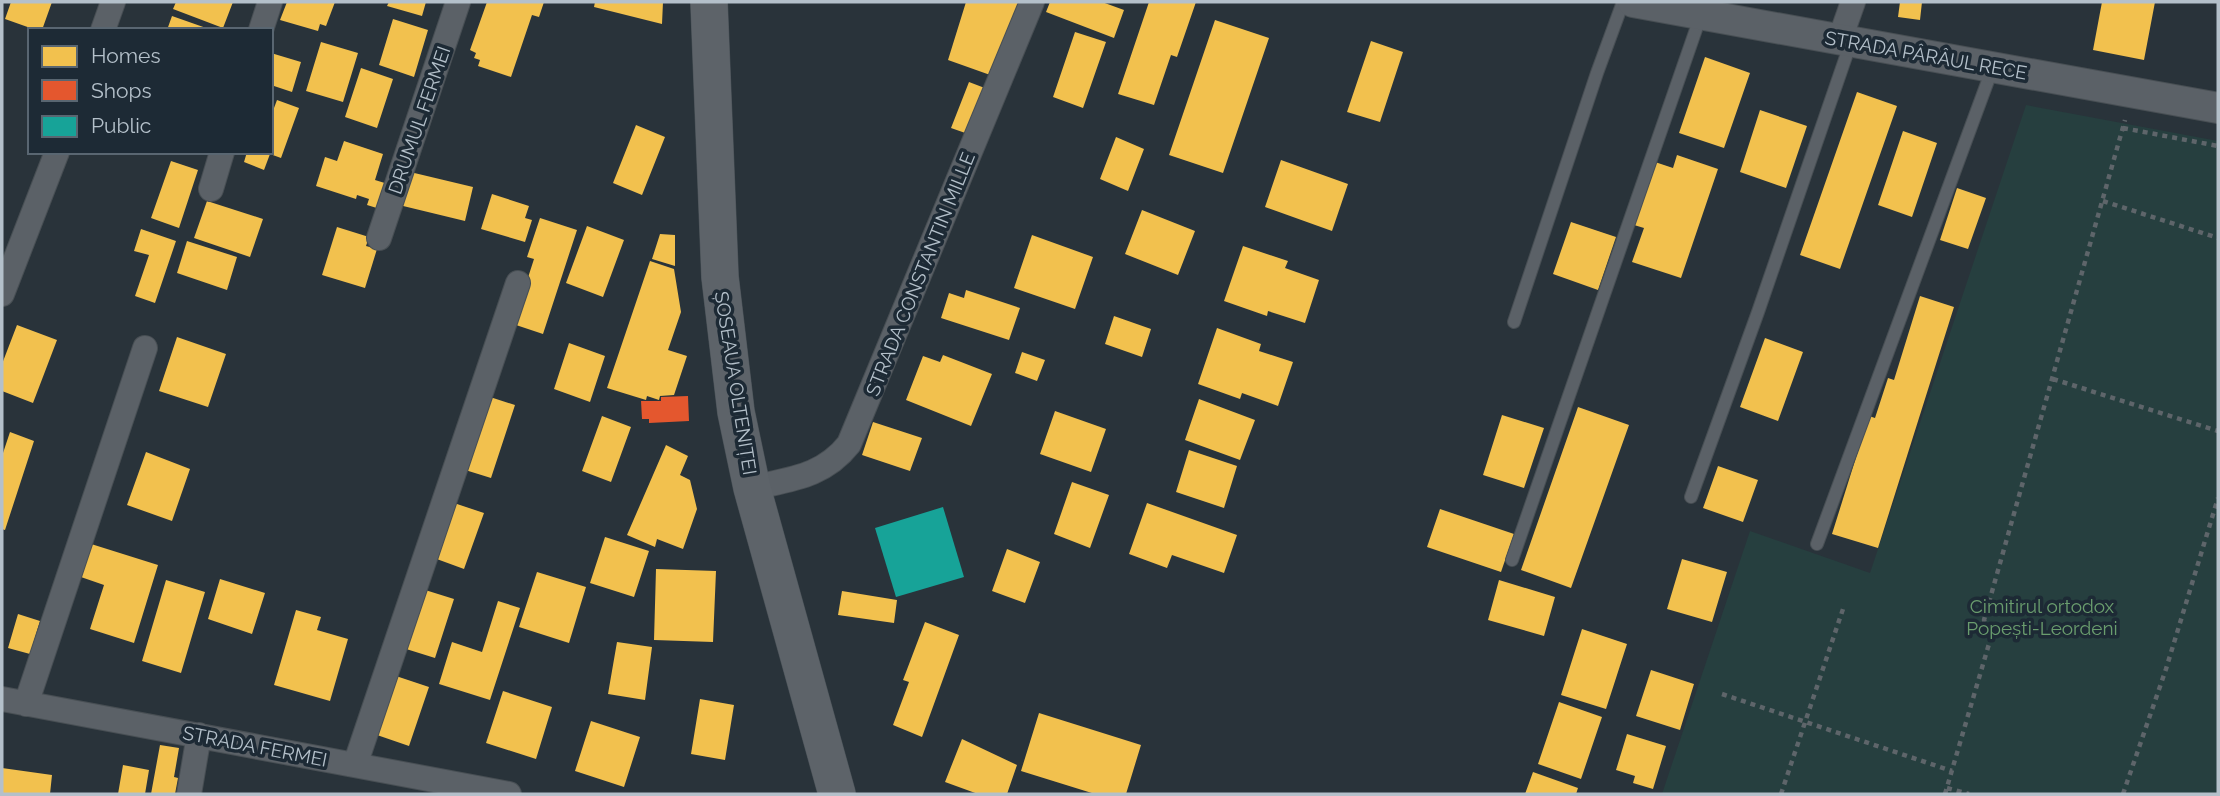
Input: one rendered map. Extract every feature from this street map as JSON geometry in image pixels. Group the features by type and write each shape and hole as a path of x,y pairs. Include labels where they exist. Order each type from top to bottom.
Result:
{"main road":[{"name":"ȘOSEAUA OLTENIȚEI","path":"709,2 721,288 728,362 752,488 837,794"}],"street":[{"path":"104,28 113,2"},
{"path":"262,28 270,2"},
{"name":"DRUMUL FERMEI","path":"379,238 458,2"},
{"name":"STRADA CONSTANTIN MILLE","path":"752,488 812,473 833,462 849,444 1032,2"},
{"name":"STRADA PÂRÂUL RECE","path":"1633,2 2218,108"},
{"path":"1846,40 1853,2"},
{"path":"2,294 56,154"},
{"path":"211,189 221,154"},
{"path":"355,765 518,283"},
{"path":"26,704 145,348"},
{"name":"STRADA FERMEI","path":"2,699 509,794"},
{"path":"189,794 199,736"}],"lane":[{"path":"1514,322 1592,86 1623,2"},
{"path":"1512,560 1701,15"},
{"path":"1691,498 1758,312 1846,40"},
{"path":"1817,544 1993,67"}],"path":[{"path":"1945,794 1991,637 1984,620 2133,93"},
{"path":"2123,128 2218,146"},
{"path":"2102,201 2218,237"},
{"path":"2053,379 2218,431"},
{"path":"2123,794 2166,670 2218,498"},
{"path":"1782,794 1844,606"},
{"path":"1722,694 1952,771"},
{"path":"1947,788 1969,794"}],"green space":[{"name":"Cimitirul ortodox Popești-Leordeni","path":"2026,105 2218,141 2218,794 1662,794 1750,531 1870,573"}],"building: Homes":[{"path":"11,2 52,2 43,28 30,28 5,19"},
{"path":"176,2 233,2 223,28 173,9"},
{"path":"287,2 335,2 326,26 320,24 318,31 280,20"},
{"path":"389,2 426,2 422,16 387,6"},
{"path":"487,2 544,2 539,17 532,15 511,77 478,66 480,60 474,58 476,53 470,50"},
{"path":"595,2 663,2 662,24 594,7"},
{"path":"966,2 1023,2 993,76 948,60"},
{"path":"1050,2 1102,2 1124,10 1114,38 1046,12"},
{"path":"1149,2 1196,2 1177,57 1171,55 1154,105 1118,94"},
{"path":"1900,2 1922,2 1920,20 1898,17"},
{"path":"2102,2 2155,2 2144,60 2093,50"},
{"path":"172,16 206,28 168,28"},
{"path":"393,19 428,30 414,77 379,65"},
{"path":"1215,20 1269,38 1223,173 1169,155"},
{"path":"1075,32 1106,42 1083,108 1053,97"},
{"path":"1371,41 1403,52 1380,122 1347,112"},
{"path":"321,42 358,53 343,102 306,91"},
{"path":"273,54 301,62 292,92 273,86"},
{"path":"1705,57 1750,73 1724,148 1679,133"},
{"path":"361,68 393,79 377,128 345,117"},
{"path":"969,82 990,90 971,135 951,128"},
{"path":"1857,92 1897,106 1840,269 1800,255"},
{"path":"277,100 299,108 281,158 270,154 273,154 273,111"},
{"path":"1760,110 1807,126 1786,188 1740,172"},
{"path":"636,125 665,137 642,195 613,183"},
{"path":"1903,131 1937,143 1912,217 1878,205"},
{"path":"1116,137 1144,149 1128,191 1100,179"},
{"path":"344,141 383,154 375,180 388,184 380,209 367,205 369,199 357,195 356,199 316,186 325,157 337,161"},
{"path":"246,154 270,154 264,170 244,162"},
{"path":"1677,155 1718,169 1681,278 1632,262 1644,228 1634,225 1655,162 1673,168"},
{"path":"1281,160 1348,184 1332,231 1265,207"},
{"path":"171,161 198,170 179,228 151,218"},
{"path":"406,171 473,187 465,221 399,205"},
{"path":"1957,188 1986,198 1968,249 1940,240"},
{"path":"492,194 529,206 525,218 532,220 525,242 481,229"},
{"path":"207,201 263,219 250,257 194,238"},
{"path":"1142,210 1195,231 1178,275 1125,254"},
{"path":"540,218 577,230 543,334 513,324 534,259 527,257"},
{"path":"1571,222 1616,237 1598,290 1553,274"},
{"path":"587,226 624,240 603,297 566,283"},
{"path":"337,227 369,237 366,246 377,249 365,288 322,275"},
{"path":"141,229 176,241 155,303 135,296 149,255 134,251"},
{"path":"660,234 675,235 675,266 652,259"},
{"path":"1032,235 1093,257 1075,309 1014,288"},
{"path":"187,241 237,257 227,290 177,273"},
{"path":"1243,246 1288,261 1285,268 1319,280 1305,323 1268,311 1267,316 1224,301"},
{"path":"650,261 674,269 681,312 668,350 687,356 674,395 660,396 659,400 647,396 646,400 607,388"},
{"path":"966,290 1020,308 1009,340 941,318 949,293 964,298"},
{"path":"1920,296 1954,307 1878,548 1832,534 1869,416 1875,418 1888,378 1894,380"},
{"path":"1114,316 1151,329 1142,357 1105,344"},
{"path":"17,325 57,340 33,403 2,391 2,364"},
{"path":"1217,328 1261,344 1259,351 1293,362 1278,406 1242,393 1240,399 1198,384"},
{"path":"177,337 226,354 208,407 159,391"},
{"path":"1765,338 1803,352 1778,421 1740,407"},
{"path":"569,343 605,356 590,402 554,389"},
{"path":"1022,352 1045,360 1037,381 1015,373"},
{"path":"943,355 992,374 971,426 906,400 923,356 940,362"},
{"path":"487,396 515,405 491,478 462,469"},
{"path":"1199,399 1255,420 1240,460 1185,440"},
{"path":"1578,407 1629,425 1571,588 1521,570"},
{"path":"1055,411 1106,429 1091,472 1040,454"},
{"path":"1502,415 1544,428 1524,488 1483,475"},
{"path":"602,416 631,427 611,482 582,471"},
{"path":"873,422 922,438 910,471 862,455"},
{"path":"10,432 34,441 5,530 2,529 2,456"},
{"path":"666,445 688,456 680,475 690,480 697,509 683,549 657,539 655,547 627,535"},
{"path":"1189,450 1237,466 1224,508 1176,492"},
{"path":"146,452 190,469 172,521 127,505"},
{"path":"1718,466 1758,480 1743,522 1703,508"},
{"path":"1072,482 1109,495 1090,548 1054,534"},
{"path":"454,503 484,513 464,569 434,558"},
{"path":"1147,503 1237,535 1224,573 1172,555 1167,568 1129,554"},
{"path":"1440,509 1514,534 1501,572 1427,547"},
{"path":"605,537 649,551 634,597 590,583"},
{"path":"88,543 158,565 134,643 90,629 104,585 78,576"},
{"path":"1007,549 1040,562 1025,603 992,591"},
{"path":"1682,559 1727,572 1712,622 1667,609"},
{"path":"656,569 716,571 713,642 654,640"},
{"path":"537,572 586,587 569,643 519,627"},
{"path":"220,579 265,593 252,634 208,619"},
{"path":"166,580 205,592 181,673 142,661"},
{"path":"1499,580 1555,597 1544,636 1488,620"},
{"path":"422,589 454,599 435,658 403,648"},
{"path":"842,591 897,600 894,623 838,615"},
{"path":"498,601 520,608 490,700 439,684 452,642 482,652"},
{"path":"296,610 321,617 317,630 348,639 330,701 274,685"},
{"path":"18,614 40,621 30,654 8,648"},
{"path":"925,622 959,635 922,737 893,725 909,682 903,680"},
{"path":"1582,629 1627,644 1606,709 1561,695"},
{"path":"617,642 652,647 645,700 608,694"},
{"path":"1651,670 1694,684 1680,730 1636,716"},
{"path":"396,676 429,687 409,746 377,735"},
{"path":"503,691 552,707 536,759 486,743"},
{"path":"700,699 734,705 725,760 691,754"},
{"path":"1559,702 1602,717 1581,779 1538,764"},
{"path":"1039,713 1141,745 1126,794 1095,794 1021,771"},
{"path":"591,721 640,737 624,787 575,771"},
{"path":"1627,734 1666,746 1653,789 1633,783 1635,776 1616,770"},
{"path":"962,739 1017,765 1007,794 978,794 945,782"},
{"path":"160,745 179,748 174,777 178,778 175,794 151,794"},
{"path":"123,765 149,770 145,794 118,794"},
{"path":"2,768 52,775 50,794 2,794"},
{"path":"1533,772 1578,788 1576,794 1525,794"}],"building: Shops":[{"path":"688,396 689,421 649,423 649,419 642,419 641,401 661,401 661,397"}],"building: Public":[{"path":"943,507 964,577 896,597 875,528"}]}
